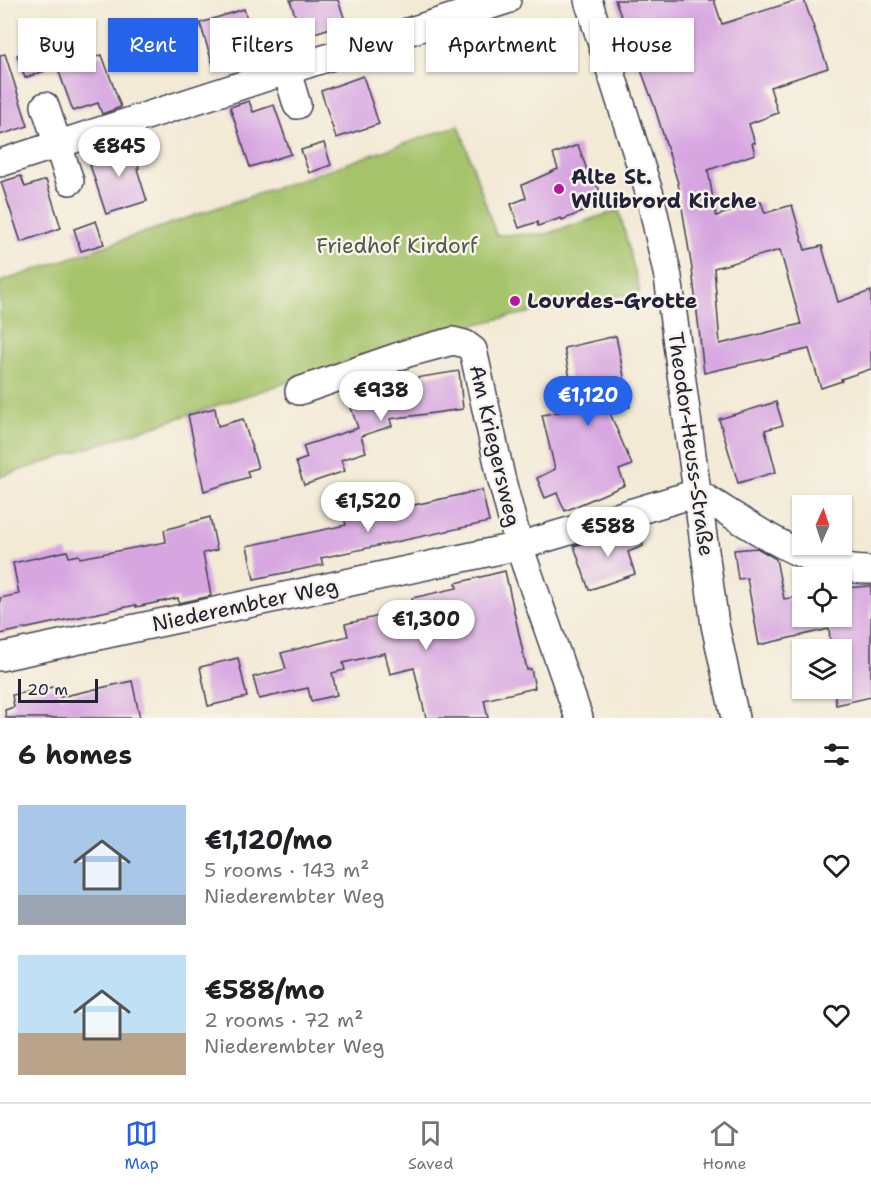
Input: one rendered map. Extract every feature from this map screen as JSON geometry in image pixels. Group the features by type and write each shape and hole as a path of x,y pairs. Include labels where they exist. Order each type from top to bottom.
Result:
{"street":[{"path":"315,62 507,0"},
{"name":"Theodor-Heuss-Straße","path":"588,0 650,195 668,277 715,625 735,718"},
{"path":"0,163 284,72"},
{"path":"287,72 297,105"},
{"path":"45,106 70,181"},
{"name":"Am Kriegersweg","path":"298,392 408,353 453,341 473,350 519,546"},
{"path":"698,493 801,554 821,562 871,570"},
{"name":"Niederembter Weg","path":"0,657 519,546 698,493"},
{"path":"519,546 579,718"}],"green space":[{"name":"Friedhof Kirdorf","path":"459,125 496,235 546,234 619,210 640,292 507,317 434,334 0,477 0,282"}],"building":[{"path":"290,0 338,0 344,18 327,18 327,29 315,33 315,18 296,18"},
{"path":"615,0 714,0 722,24 804,0 828,68 770,87 778,113 749,124 755,143 752,143 755,154 708,170 716,216 761,202 765,213 792,205 805,250 822,246 838,302 871,291 871,369 821,388 809,349 704,373 692,269 678,183 642,72 694,72 694,18 622,18","holes":["780,250 801,324 720,344 714,268"]},
{"path":"244,9 247,18 216,18"},
{"path":"210,20 210,55 200,23"},
{"path":"5,54 28,126 0,135 0,55"},
{"path":"102,55 121,107 102,114 98,103 73,111 59,72 96,72 96,57"},
{"path":"23,72 42,72 25,78"},
{"path":"363,76 379,124 336,138 321,91"},
{"path":"249,101 253,112 274,105 291,154 250,167 230,107"},
{"path":"131,137 139,168 137,169 147,201 106,214 90,165 112,158 108,147"},
{"path":"324,143 331,165 309,173 301,150"},
{"name":"Alte St. Willibrord Kirche","path":"578,145 591,181 599,188 596,203 589,209 562,220 561,218 538,226 537,222 519,228 511,204 526,198 522,185 558,169 553,154"},
{"path":"21,176 25,187 46,180 61,228 21,242 1,182"},
{"path":"96,221 104,244 81,251 74,229"},
{"path":"616,336 630,407 609,411 632,465 619,470 625,485 565,511 557,493 545,498 537,478 555,469 542,415 576,409 564,348"},
{"path":"459,371 463,409 390,419 392,426 361,436 366,452 341,460 345,471 304,485 296,462 307,458 303,446 358,428 351,408 416,384 415,378"},
{"path":"776,402 783,425 765,430 776,472 738,483 719,419"},
{"path":"215,408 218,426 243,419 258,468 247,471 249,477 204,491 188,415"},
{"path":"482,490 489,522 321,558 323,565 254,579 247,546 346,525 344,517"},
{"path":"210,517 217,550 203,553 211,596 179,603 178,598 136,607 136,605 0,634 0,598 19,594 13,563 67,551 69,557 79,555 80,558 166,542 164,530"},
{"path":"639,527 643,546 628,552 635,574 589,590 574,546"},
{"path":"757,548 776,559 784,599 792,598 792,627 852,627 852,587 871,586 871,697 836,705 835,699 852,699 852,639 830,639 829,629 759,645 747,578 738,579 734,550"},
{"path":"505,571 527,670 531,669 535,688 484,700 488,718 426,718 414,668 390,674 385,653 343,663 345,670 332,673 337,695 311,701 308,688 259,699 253,677 286,669 281,653 348,636 345,624 414,608 412,598 457,588 456,583"},
{"path":"238,658 247,697 208,706 200,667"},
{"path":"132,681 140,718 6,718 5,710 14,707 12,695 58,686 60,697"}],"place":[{"name":"Alte St. Willibrord Kirche","path":"559,189"},
{"name":"Lourdes-Grotte","path":"515,301"}]}
